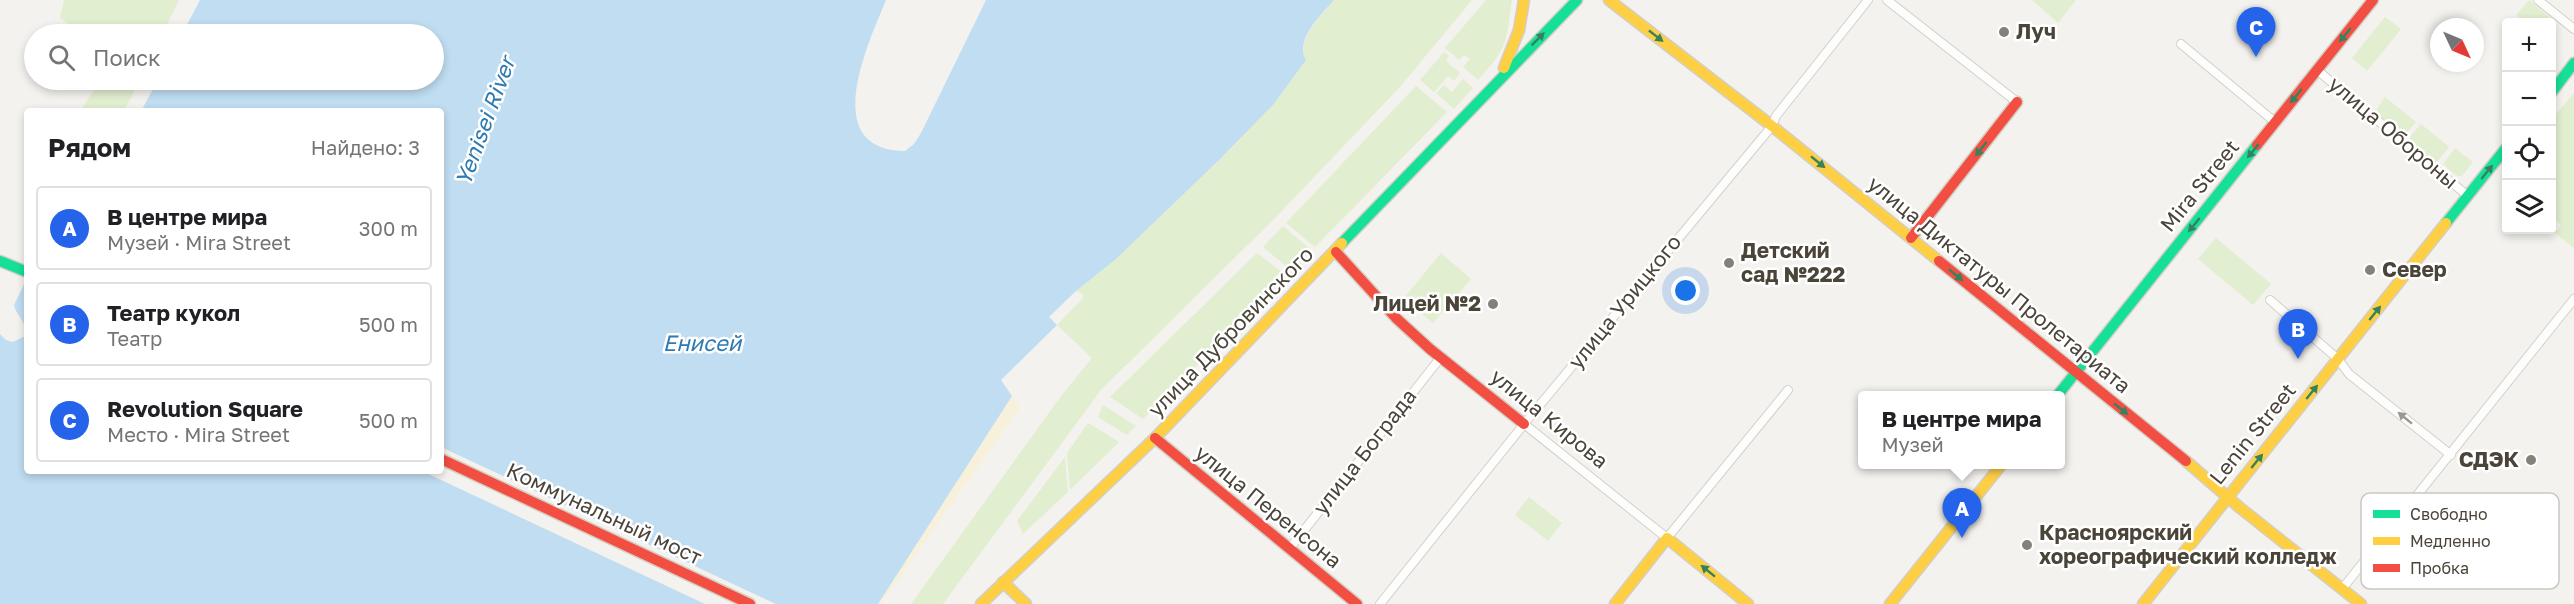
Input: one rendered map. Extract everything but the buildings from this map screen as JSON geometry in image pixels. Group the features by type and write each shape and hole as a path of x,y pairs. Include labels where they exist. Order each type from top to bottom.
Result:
{"main road":[{"name":"улица Дубровинского","path":"1499,78 1512,54 1524,0"},
{"name":"улица Дубровинского","path":"981,604 1155,438 1336,252 1499,78 1577,0"},
{"name":"улица Диктатуры Пролетариата","path":"1610,0 1772,126 2229,496 2238,507 2361,604"},
{"name":"Mira Street","path":"2061,391 2373,0"},
{"path":"2556,87 2574,63"},
{"path":"1911,238 2017,102"},
{"name":"Lenin Street","path":"2143,604 2502,153"},
{"name":"улица Кирова","path":"1336,252 1396,318 1524,424"},
{"path":"0,261 24,271"},
{"path":"0,270 24,279"},
{"name":"улица Перенсона","path":"1155,438 1167,451 1357,604"},
{"name":"Коммунальный мост","path":"444,460 750,604"},
{"name":"Коммунальный мост","path":"444,469 731,604"},
{"path":"1890,604 1999,469"},
{"path":"1615,604 1667,538"},
{"name":"улица Кирова","path":"1667,538 1748,604"},
{"path":"1003,582 1026,604"}],"street":[{"name":"улица Урицкого","path":"1380,604 1524,424 1772,126 1776,116 1868,0"},
{"path":"1887,0 2017,102"},
{"path":"2538,0 2574,29"},
{"path":"2181,44 2276,122"},
{"name":"улица Обороны","path":"2317,70 2468,196"},
{"path":"2420,493 2570,312 2574,299"},
{"path":"2270,300 2338,359 2349,374 2451,455"},
{"name":"улица Бограда","path":"1290,548 1441,357"},
{"path":"1667,538 1788,390"},
{"name":"улица Кирова","path":"1524,424 1667,538"},
{"path":"2342,589 2361,566"}],"green space":[{"path":"64,0 179,0 167,24 69,24 60,18"},
{"path":"1334,0 1472,0 1399,88 1276,217 1101,390 943,604 911,604 1061,396 1092,358 1057,325 1083,298 1082,294 1076,291 1116,259 1273,105 1306,60 1304,44 1307,36"},
{"path":"1486,0 1512,0 1504,44 1495,60 1478,80 1463,67 1470,59 1464,55 1459,60 1445,48"},
{"path":"2032,0 2076,0 2058,23"},
{"path":"2529,0 2550,18 2520,18 2516,15"},
{"path":"2385,17 2401,29 2367,71 2352,58"},
{"path":"1444,52 1449,56 1446,61 1460,73 1454,81 1448,76 1434,92 1420,80"},
{"path":"1463,79 1473,88 1454,109 1436,93 1444,85 1452,92"},
{"path":"1416,86 1447,112 1315,247 1286,223"},
{"path":"94,90 135,90 126,108 82,108"},
{"path":"2574,93 2574,248 2556,234 2561,225 2556,221 2556,114"},
{"path":"2385,97 2416,122 2404,136 2378,115 2377,109"},
{"path":"2421,124 2449,147 2436,163 2411,143 2410,137"},
{"path":"2455,148 2473,162 2462,176 2457,176 2443,164"},
{"path":"1283,226 1311,250 1292,271 1263,247"},
{"path":"2216,238 2271,284 2253,305 2198,259"},
{"path":"1257,253 1287,276 1143,419 1110,397"},
{"path":"1441,253 1471,279 1433,323 1404,298"},
{"path":"1103,405 1136,426 1127,435 1098,417"},
{"path":"1088,423 1119,442 1070,490 1067,453"},
{"path":"1065,457 1068,492 1023,534 1017,521"},
{"path":"1529,497 1562,523 1548,541 1515,515"}],"sand":[{"path":"1012,396 1020,408 881,604 878,604"}],"water":[{"name":"Енисей","path":"200,0 886,0 861,67 856,92 856,114 863,133 878,146 905,151 914,144 921,133 986,0 1334,0 1306,36 1303,52 1306,60 1273,105 1116,259 1076,291 1049,317 1057,325 1001,380 1012,396 878,604 0,604 0,334 6,340 13,342 24,336 24,474 444,474 444,108 143,108 153,90 444,90 444,24 187,24"},
{"name":"Енисей","path":"24,284 24,325 14,305"}],"pier":[{"path":"444,448 776,604 705,604 428,474 444,474"}],"traffic: fast":[{"path":"1342,243 1577,0"},
{"path":"2556,87 2574,63"},
{"path":"2061,391 2257,145"},
{"path":"2446,223 2502,153"},
{"path":"0,261 24,271"}],"traffic: slow":[{"path":"1504,68 1519,30 1524,0"},
{"path":"1609,0 1772,126 1939,261"},
{"path":"2143,604 2446,223"},
{"path":"981,604 1155,438 1342,243"},
{"path":"2186,461 2239,507 2361,604"},
{"path":"1890,604 1998,469"},
{"path":"1615,604 1667,538 1748,604"},
{"path":"1003,582 1026,604"}],"traffic: jam":[{"path":"2257,145 2373,0"},
{"path":"1911,238 2017,102"},
{"path":"1336,252 1396,318 1430,349 1524,424"},
{"path":"1939,261 2186,461"},
{"path":"1155,438 1357,604"},
{"path":"444,460 750,604"}],"place":[{"name":"Луч","path":"2004,32"},
{"name":"Revolution Square","path":"2256,57"},
{"name":"Детский сад №222","path":"1729,263"},
{"name":"Север","path":"2370,270"},
{"name":"Лицей №2","path":"1493,304"},
{"name":"Театр кукол","path":"2298,359"},
{"name":"СДЭК","path":"2531,460"},
{"name":"В центре мира","path":"1962,538"},
{"name":"Красноярский хореографический колледж","path":"2027,545"}],"water label":[{"name":"Yenisei River","path":"485,121"}]}
